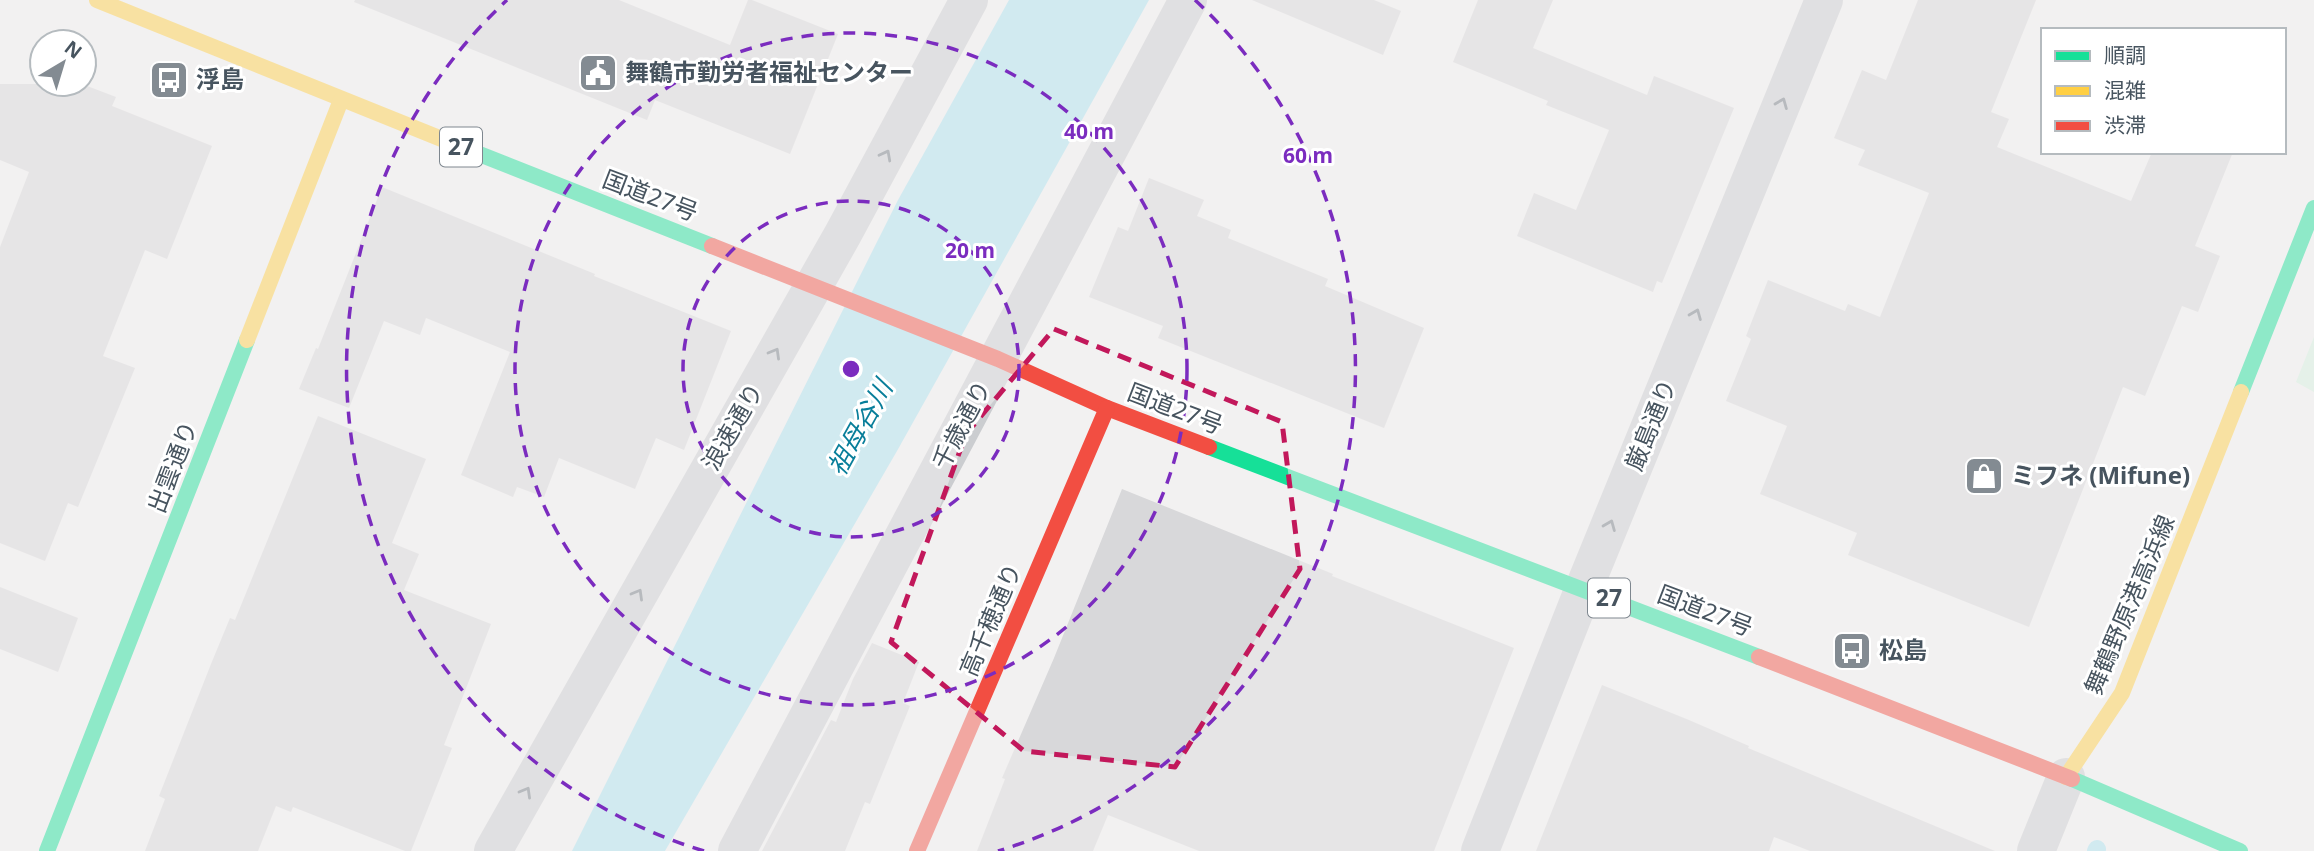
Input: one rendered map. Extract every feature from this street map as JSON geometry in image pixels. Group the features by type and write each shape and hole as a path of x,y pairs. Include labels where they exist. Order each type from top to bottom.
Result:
{"main road":[{"name":"国道27号","path":"97,0 341,100 987,355 1107,408 1584,588 2067,777 2240,851"},
{"name":"出雲通り","path":"47,851 341,100"},
{"name":"舞鶴野原港高浜線","path":"2067,777 2123,693 2314,208"},
{"name":"高千穂通り","path":"917,851 1107,408"}],"street":[{"name":"浪速通り","path":"493,851 820,288 843,234 969,0"},
{"name":"千歳通り","path":"737,851 987,355 1188,0"},
{"name":"厳島通り","path":"1480,851 1584,588 1825,0"},
{"path":"2036,851 2067,777"}],"highlighted area":[{"path":"1054,329 1282,422 1300,569 1175,767 1024,751 891,642 966,434"}],"green space":[{"path":"2314,337 2314,392 2296,382"}],"water":[{"name":"祖母谷川","path":"1009,0 1149,0 897,451 665,851 572,851 898,200"}],"building":[{"path":"619,0 730,45 748,0 752,0 838,34 790,154 655,100 647,120 354,2"},
{"path":"1252,0 1374,0 1401,11 1383,55"},
{"path":"1478,0 1553,0 1533,48 1647,95 1654,76 1734,108 1662,283 1657,281 1653,292 1517,236 1534,193 1576,210 1609,130 1546,105 1548,101 1453,62"},
{"path":"1918,0 2036,0 1991,112 2009,119 1997,147 2131,201 2151,154 2232,154 2195,246 2220,256 2198,312 2182,306 2145,396 2123,387 2029,627 1848,555 1857,533 1760,494 1787,426 1726,401 1751,339 1746,336 1768,280 1845,311 1848,304 1880,317 1929,193 1858,165 1865,150 1834,138 1862,70 1886,80"},
{"path":"0,84 28,84 28,98 98,98 98,90 116,97 112,106 212,146 167,259 145,250 103,356 135,368 78,507 68,503 45,561 0,543 0,247 29,172 0,160"},
{"path":"1149,178 1204,200 1197,216 1231,230 1228,238 1328,279 1325,286 1424,328 1384,428 1158,338 1163,326 1089,297 1118,227 1128,231"},
{"path":"382,187 731,331 684,450 656,438 635,489 559,458 544,497 517,487 513,497 461,475 510,352 426,318 420,335 384,321 349,408 299,389 316,348 318,349"},
{"path":"318,416 426,459 392,543 419,554 404,590 491,624 444,745 452,748 411,851 293,807 291,812 276,806 258,851 145,851 165,799 159,796 211,664 230,618 235,620"},
{"path":"1122,489 1514,648 1434,851 1199,851 1108,815 1093,851 977,851 1005,779 1002,778"},
{"path":"0,587 78,618 58,672 0,649"},
{"path":"872,643 919,662 903,703 910,706 870,804 865,802 845,851 762,851 831,720 836,722 853,679"},
{"path":"1602,685 1995,851 1810,851 1774,837 1769,851 1536,851"}],"traffic: fast":[{"path":"464,148 712,246"},
{"path":"2241,392 2314,208"},
{"path":"47,851 247,340"},
{"path":"1209,447 1759,657"},
{"path":"2072,779 2240,851"}],"traffic: slow":[{"path":"97,0 464,148"},
{"path":"247,340 341,100"},
{"path":"2066,777 2122,693 2241,392"}],"traffic: jam":[{"path":"712,246 998,359 1107,408 1209,447"},
{"path":"917,851 1107,408"},
{"path":"1759,657 2072,779"}],"place":[{"name":"舞鶴市勤労者福祉センター","path":"598,73"},
{"name":"浮島","path":"169,80"},
{"name":"ミフネ (Mifune)","path":"1984,476"},
{"name":"松島","path":"1852,651"}]}
